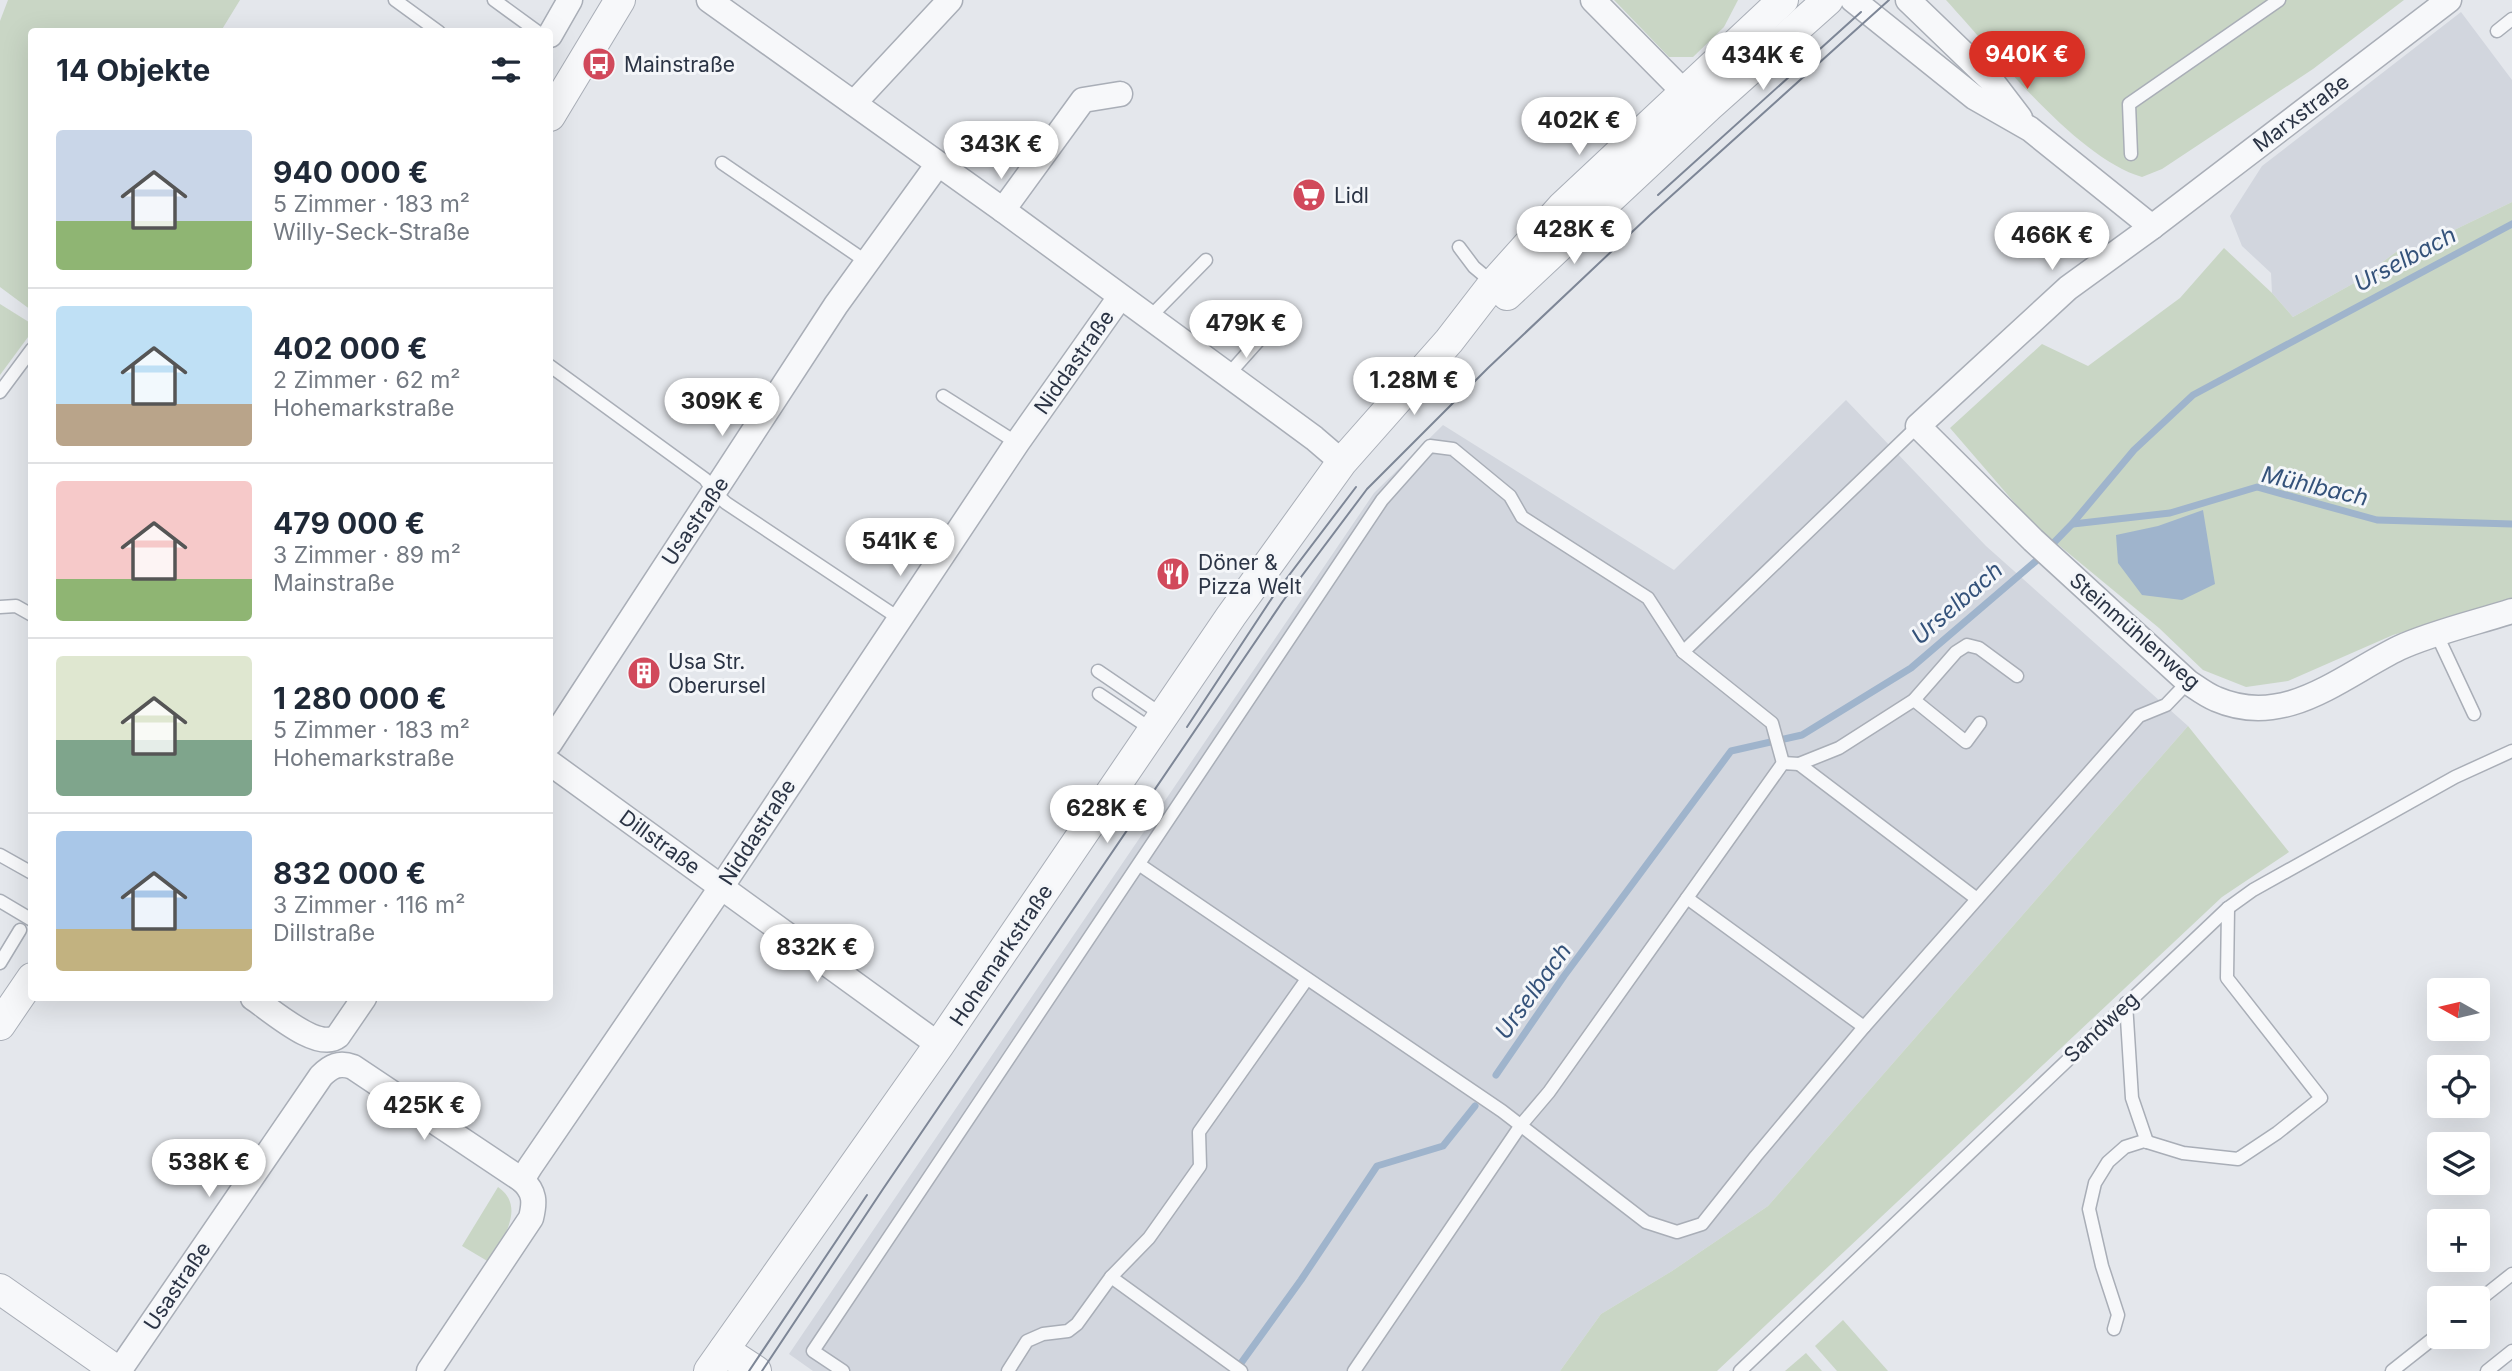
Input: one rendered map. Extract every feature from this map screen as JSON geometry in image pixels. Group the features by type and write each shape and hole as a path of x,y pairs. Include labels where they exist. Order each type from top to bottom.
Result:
{"street":[{"path":"553,30 570,0"},
{"path":"553,111 620,0"},
{"path":"709,0 1003,210 1314,438 1342,462"},
{"path":"854,103 950,0"},
{"path":"1593,0 1685,93"},
{"name":"Hohemarkstraße","path":"717,1361 939,1045 1231,616 1342,462 1449,341 1499,290 1828,0"},
{"path":"1853,0 1974,97 2030,129"},
{"path":"1908,0 1991,80 2012,110 2030,129 2152,227"},
{"name":"Marxstraße","path":"1918,426 2068,288 2449,0"},
{"name":"Hohemarkstraße","path":"1499,290 1562,207 1685,93 1770,7"},
{"path":"1003,210 1083,100 1120,94"},
{"name":"Usastraße","path":"553,738 867,262 938,164"},
{"name":"Niddastraße","path":"522,1180 722,887 1017,443 1119,297"},
{"name":"Steinmühlenweg","path":"1918,426 2033,540 2188,682 2215,699 2244,707 2282,707 2312,695 2402,647 2512,611"},
{"name":"Dillstraße","path":"553,764 939,1045"},
{"path":"4,1012 28,983"},
{"path":"257,1001 320,1041 328,1041 338,1036 362,1001"},
{"name":"Usastraße","path":"118,1371 321,1076 334,1065 345,1064 353,1067 522,1180"},
{"path":"429,1371 531,1218 534,1200 532,1192 522,1180"},
{"path":"0,1289 118,1371"},
{"path":"717,1361 756,1371"}],"lane":[{"path":"395,0 434,28"},
{"path":"494,0 532,28"},
{"path":"2131,154 2129,104 2279,0"},
{"path":"2497,31 2512,19"},
{"path":"722,163 867,262"},
{"path":"1459,247 1474,267 1499,290"},
{"path":"1149,318 1206,260"},
{"path":"1228,375 1268,330"},
{"path":"0,392 28,354"},
{"path":"553,368 705,479 726,503 900,619"},
{"path":"943,396 1017,443"},
{"path":"1683,652 1918,426"},
{"path":"843,1371 813,1351 1382,499 1430,446 1454,449 1510,496 1522,517 1648,597 1683,652 1772,723 1782,758"},
{"path":"0,607 16,606 28,613"},
{"path":"2437,635 2474,714"},
{"path":"1799,764 1839,748 1914,701 1956,652 1967,645 1979,648 2017,676"},
{"path":"1098,671 1159,723"},
{"path":"1140,864 1521,1125 1646,1222 1677,1232 1702,1224 1864,1027 2139,716 2166,705 2188,682"},
{"path":"1099,694 1159,723"},
{"path":"1914,701 1966,742 1980,723"},
{"name":"Sandweg","path":"1740,1371 2228,908 2253,890 2455,777 2512,751"},
{"path":"1782,758 1799,764 1978,899"},
{"path":"1354,1371 1521,1125 1549,1092 1687,898 1782,758"},
{"path":"0,855 28,871"},
{"path":"1687,898 1864,1027"},
{"path":"0,901 28,918"},
{"path":"2114,1329 2118,1315 2102,1266 2090,1209 2095,1183 2108,1162 2125,1147 2147,1142 2183,1153 2238,1160 2320,1098 2227,978 2228,908"},
{"path":"0,964 20,930"},
{"path":"1008,1371 1027,1341 1043,1334 1068,1331 1077,1324 1111,1277 1149,1238 1200,1166 1199,1132 1307,979"},
{"path":"2126,1003 2132,1098 2147,1142"},
{"path":"2490,1291 2512,1274"},
{"path":"1111,1277 1241,1371"},
{"path":"2392,1371 2427,1343"},
{"path":"2487,1371 2512,1351"}],"shaded area":[{"path":"2461,12 2512,80 2512,202 2413,250 2400,249 2356,282 2293,317 2272,293 2271,273 2242,246 2230,216 2262,166"},
{"path":"1846,400 1986,546 2188,726 1768,1206 1672,1271 1601,1314 1560,1371 813,1371 789,1354 1374,493 1443,425 1674,570"}],"green space":[{"path":"8,0 240,0 223,28 28,28 28,308 0,287 0,21"},
{"path":"1614,0 1738,0 1724,27 1693,57 1669,57"},
{"path":"1946,0 2404,0 2313,69 2162,169 2142,177 2117,166 2063,126"},
{"path":"2512,202 2512,600 2393,635 2288,681 2246,687 2203,670 2159,628 2032,523 1950,428 2042,344 2088,366 2180,298 2224,248 2272,293 2293,317 2356,282 2400,249 2413,250"},
{"path":"0,304 28,322 28,337 0,375"},
{"path":"2188,726 2289,852 2222,897 1717,1371 1560,1371 1601,1314 1672,1271 1768,1206"},
{"path":"498,1187 511,1204 511,1214 505,1234 489,1262 462,1246"},
{"path":"1843,1320 1888,1371 1837,1371 1815,1346"},
{"path":"1806,1353 1822,1371 1785,1371"}],"water":[{"path":"2203,510 2215,584 2182,600 2142,595 2118,563 2116,535 2158,526"}],"waterway":[{"name":"Urselbach","path":"1496,1075 1564,976 1731,751 1802,735 1911,668 2036,561 2072,524 2134,450 2193,395 2512,224"},
{"name":"Mühlbach","path":"2073,524 2170,513 2257,487 2377,520 2512,524"},
{"name":"Urselbach","path":"1236,1370 1301,1280 1377,1166 1443,1146 1475,1106"}],"tram line":[{"path":"762,1371 1283,601 1367,489 1488,368 1650,215 1889,0"},
{"path":"1658,195 1861,12"},
{"path":"1187,727 1274,595 1356,487"},
{"path":"749,1371 867,1195"}],"place":[{"name":"Mainstraße","path":"599,64"},
{"name":"Lidl","path":"1309,195"},
{"name":"Döner & Pizza Welt","path":"1173,574"},
{"name":"Usa Str. Oberursel","path":"644,673"}]}
